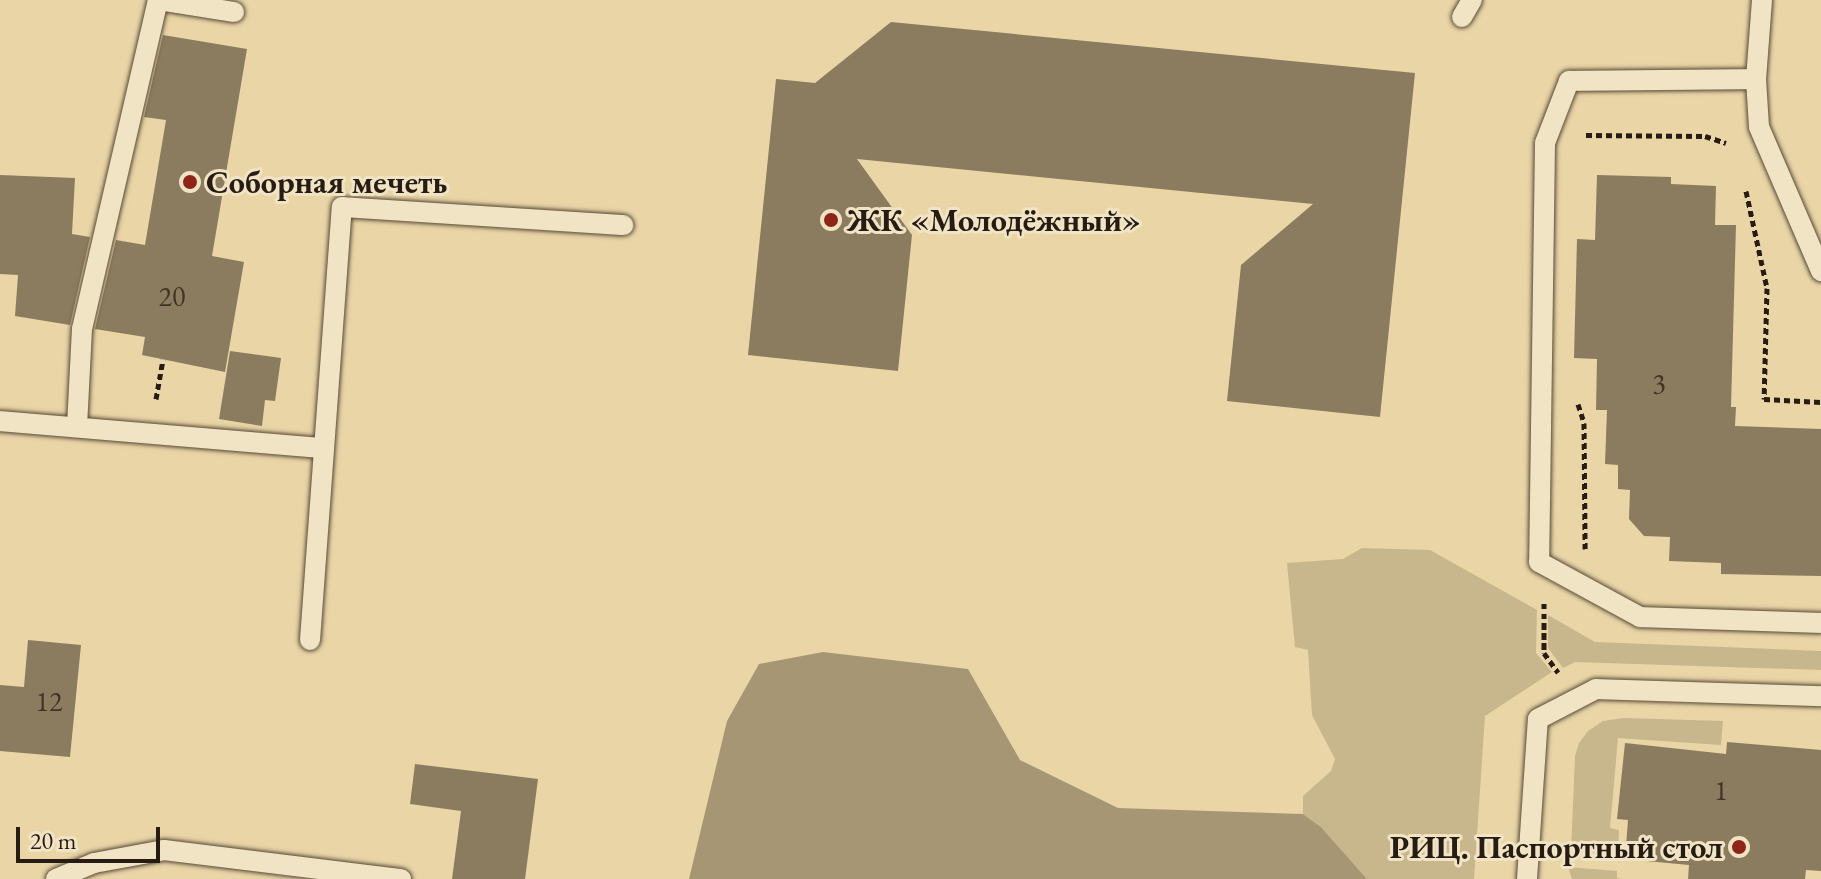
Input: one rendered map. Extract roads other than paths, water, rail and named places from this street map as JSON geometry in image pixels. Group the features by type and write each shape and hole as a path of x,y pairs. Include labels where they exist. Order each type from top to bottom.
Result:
{"lane":[{"path":"77,427 82,329 158,0 234,12"},
{"path":"1762,0 1756,79 1759,127 1821,271"},
{"path":"1756,79 1569,81 1545,143 1539,562 1640,617 1821,623"},
{"path":"310,640 342,207 623,225"},
{"path":"0,421 323,448"},
{"path":"1527,879 1538,719 1596,689 1821,696"},
{"path":"56,879 94,863 164,850 401,879"}],"place":[{"name":"Соборная мечеть","path":"190,182"},
{"name":"ЖК «Молодёжный»","path":"831,220"},
{"name":"РИЦ. Паспортный стол","path":"1739,847"}]}
